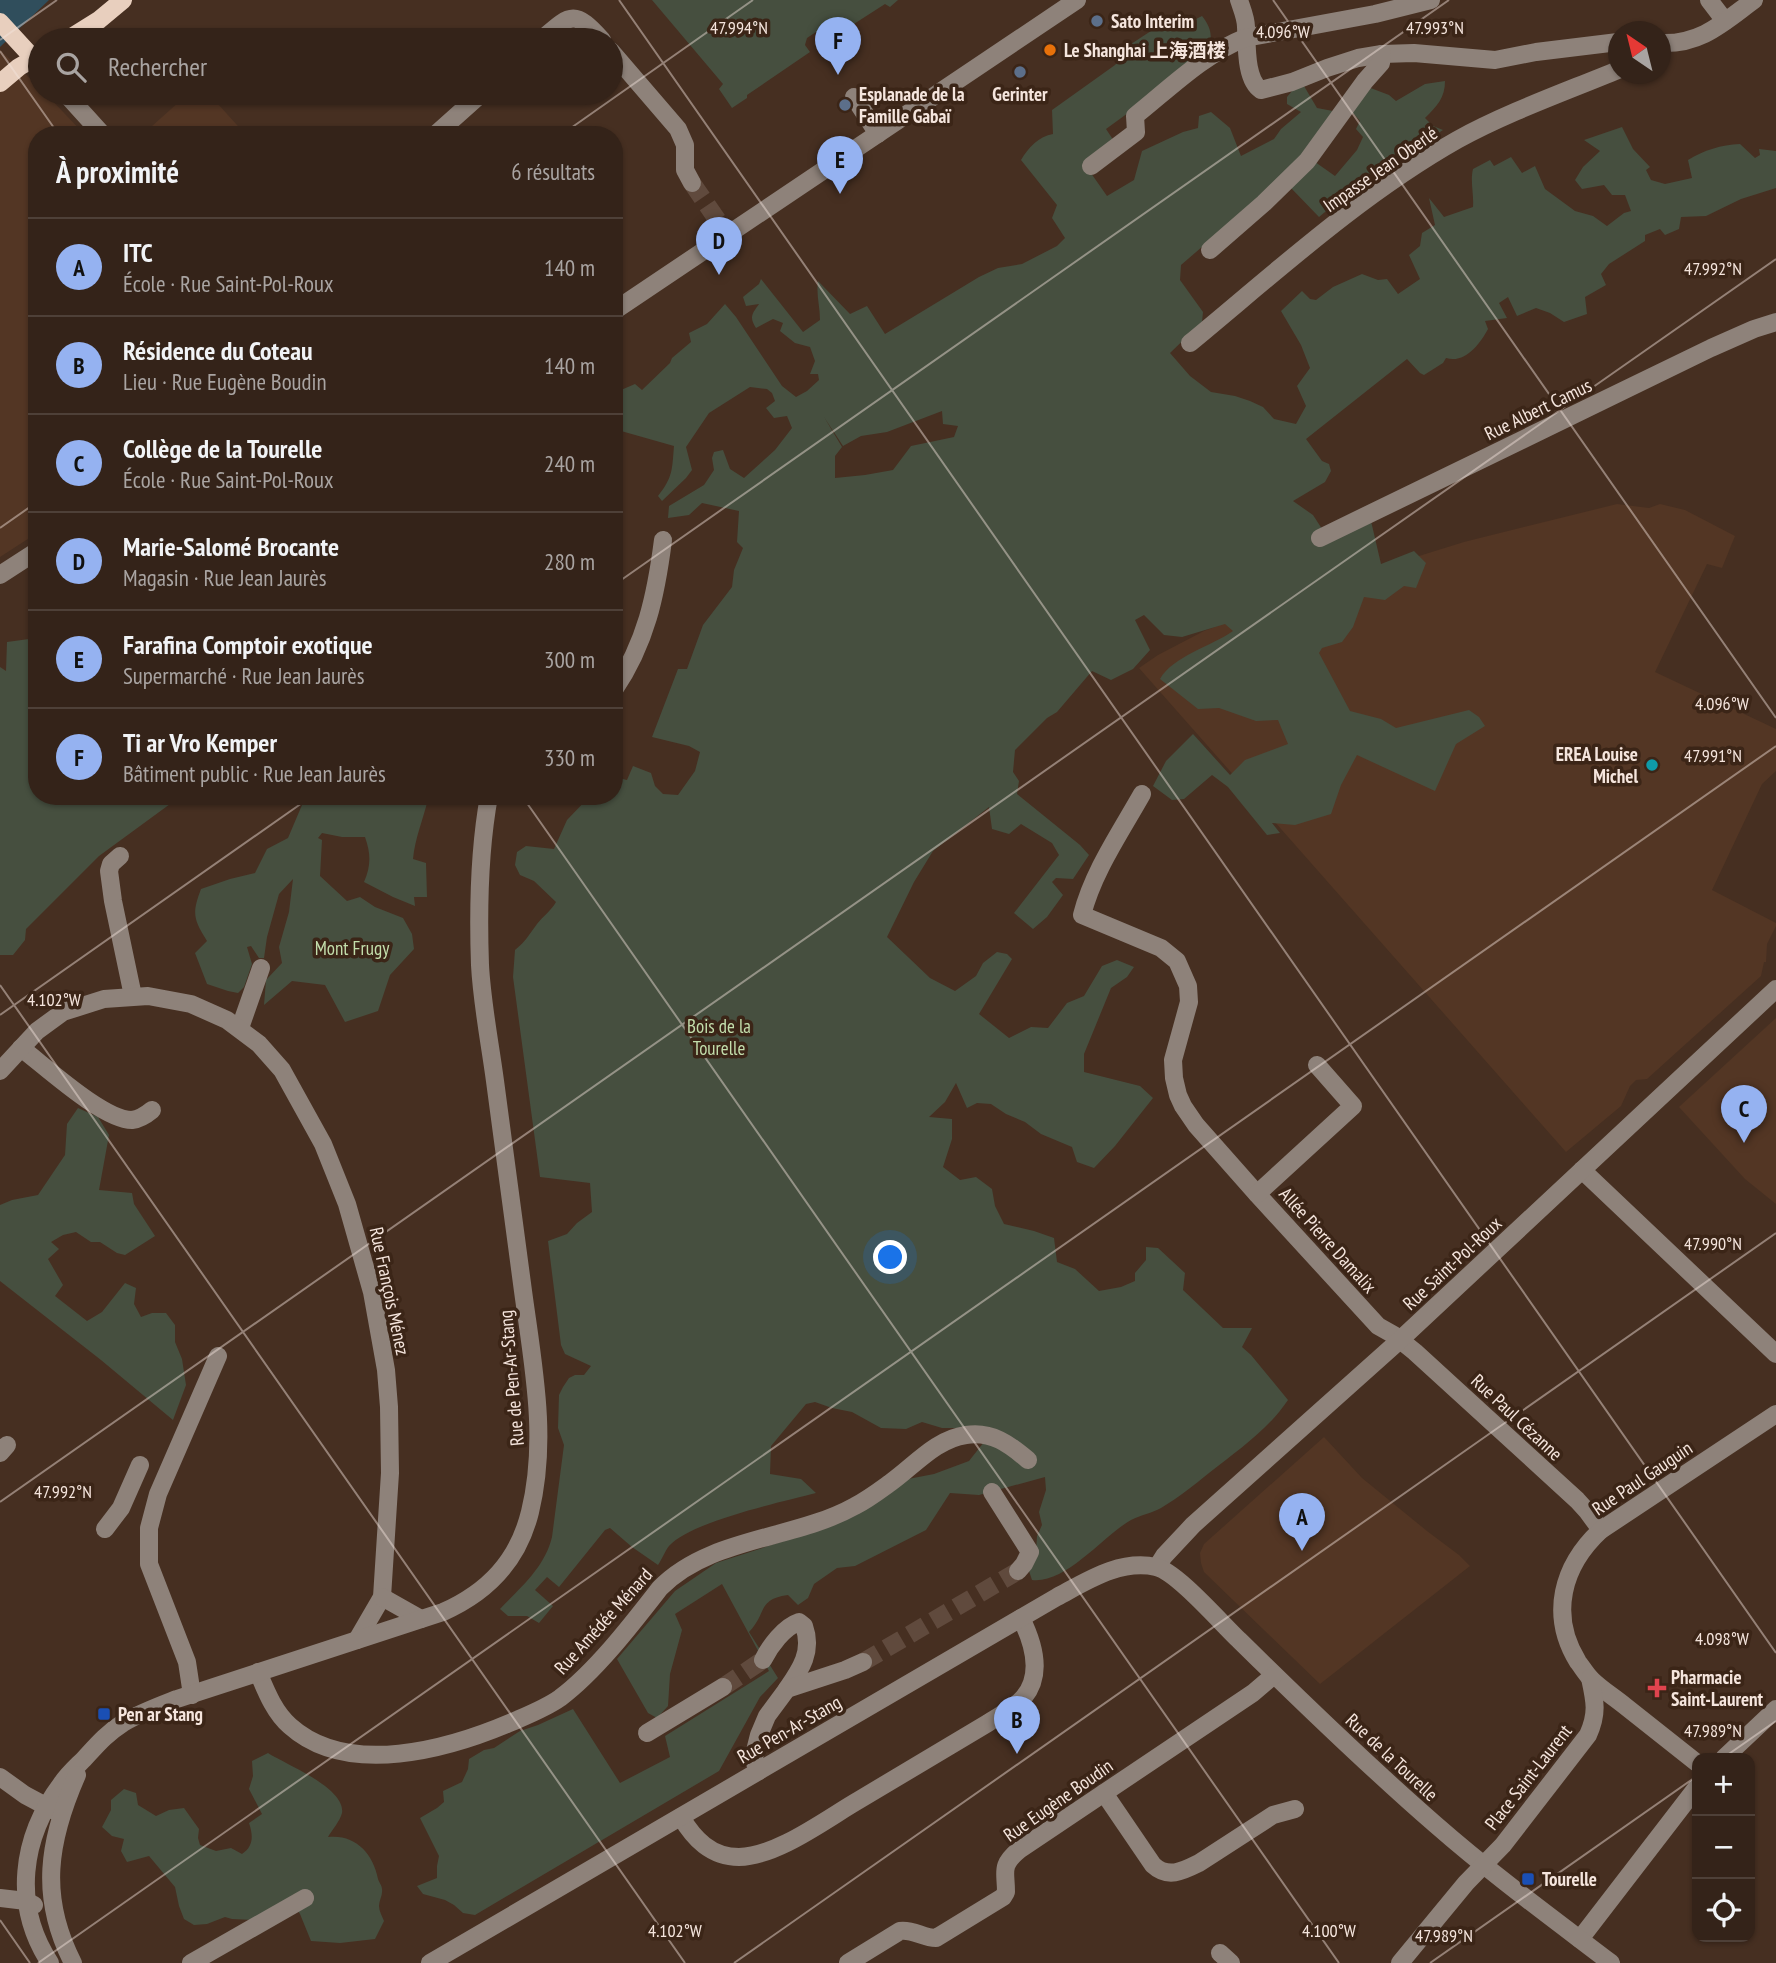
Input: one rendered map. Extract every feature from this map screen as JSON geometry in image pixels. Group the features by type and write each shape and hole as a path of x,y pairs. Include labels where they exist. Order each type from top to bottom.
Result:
{"main road":[{"path":"86,28 123,0"},
{"path":"0,22 28,51"},
{"path":"0,83 19,67 28,64"}],"street":[{"path":"623,304 722,228 878,134 1077,0"},
{"path":"1239,0 1254,83 1261,90 1293,82 1358,58 1382,54 1414,53 1496,60 1536,52 1608,44"},
{"path":"1091,166 1136,132 1135,116 1228,46 1245,38 1375,14 1431,0"},
{"path":"1709,0 1726,21"},
{"path":"1671,44 1693,40 1726,21 1754,0"},
{"path":"556,28 573,18 581,19 591,28"},
{"path":"1210,250 1307,161 1365,81 1378,68 1382,54"},
{"path":"623,65 678,129 685,145 685,170 692,183"},
{"name":"Impasse Jean Oberlé","path":"1190,343 1339,222 1421,163 1485,126 1608,75"},
{"path":"854,97 878,134"},
{"path":"76,105 95,126"},
{"path":"445,126 469,105"},
{"name":"Rue Albert Camus","path":"1320,538 1711,348 1776,322"},
{"path":"623,674 646,627 657,587 663,540"},
{"path":"0,575 28,557"},
{"name":"Allée Pierre Damalix","path":"1142,794 1096,876 1082,915 1161,948 1177,961 1188,986 1189,1002 1173,1060 1178,1095 1196,1125 1257,1194 1378,1326 1401,1339"},
{"name":"Rue de Pen-Ar-Stang","path":"50,1963 36,1936 26,1901 29,1850 36,1828 54,1811 84,1759 103,1738 142,1713 443,1612 472,1597 496,1576 508,1563 521,1540 538,1467 540,1436 533,1363 481,967 480,882 488,805"},
{"path":"120,856 111,864 109,871 133,996"},
{"path":"240,1028 261,968"},
{"name":"Rue Saint-Pol-Roux","path":"1157,1567 1192,1525 1401,1339 1776,989"},
{"name":"Rue François Ménez","path":"0,1071 37,1031 63,1012 104,999 133,996 163,998 191,1004 214,1014 240,1028 274,1059 309,1117 341,1186 366,1269 384,1359 390,1406 390,1473 382,1597 357,1640"},
{"path":"21,1048 90,1102 116,1117 134,1120 152,1110"},
{"name":"Allée Pierre Damalix","path":"1257,1194 1353,1107 1317,1065"},
{"path":"1582,1170 1776,1354"},
{"name":"Rue Paul Cézanne","path":"1401,1339 1577,1500 1601,1530"},
{"path":"192,1695 187,1662 149,1564 149,1528 158,1494 218,1356"},
{"name":"Rue Paul Gauguin","path":"1590,1678 1574,1655 1562,1614 1563,1595 1572,1566 1579,1554 1601,1530 1776,1414"},
{"name":"Rue Amédée Ménard","path":"258,1672 274,1706 289,1725 327,1747 354,1754 382,1755 453,1742 502,1726 560,1698 602,1658 670,1577 689,1564 853,1508 951,1438 968,1434 988,1435 1005,1441 1028,1460"},
{"path":"105,1530 121,1508 140,1465"},
{"path":"992,1492 1030,1552 1018,1571"},
{"name":"Rue Pen-Ar-Stang","path":"445,1958 1057,1597 1111,1570 1135,1566 1157,1567"},
{"name":"Rue de la Tourelle","path":"1157,1567 1178,1580 1397,1791 1484,1865 1611,1963"},
{"path":"382,1597 421,1619"},
{"path":"681,1817 691,1835 699,1842 731,1856 754,1855 795,1838 988,1723 1025,1697 1033,1677 1034,1656 1030,1636 1021,1618"},
{"path":"759,1771 754,1761 759,1735 767,1716 803,1664 808,1643 804,1626 799,1622 790,1625 770,1646 763,1660"},
{"path":"787,1689 863,1662"},
{"name":"Rue Eugène Boudin","path":"848,1963 900,1931 909,1930 928,1938 936,1938 1003,1897 1006,1892 1004,1871 1011,1857 1253,1693 1275,1675"},
{"path":"1590,1678 1692,1759"},
{"name":"Place Saint-Laurent","path":"1400,1963 1466,1883 1503,1845 1588,1735 1595,1712 1590,1678"},
{"path":"647,1733 723,1687"},
{"path":"1729,1753 1776,1709"},
{"path":"0,1777 54,1811"},
{"path":"1104,1793 1153,1865 1160,1872 1169,1874 1199,1863 1273,1815 1295,1809"},
{"path":"1580,1939 1692,1793"},
{"name":"Rue de Pen-Ar-Stang","path":"54,1811 51,1889 60,1935 73,1963"},
{"path":"26,1901 51,1874"},
{"path":"0,1898 26,1901 55,1918"},
{"path":"191,1963 305,1898"},
{"path":"430,1963 445,1958"}],"shaded area":[{"path":"0,50 28,77 28,105 56,105 76,126 28,126 28,539 0,557"},
{"path":"176,105 219,105 238,126 152,126"},
{"path":"1617,504 1649,508 1660,504 1685,510 1735,536 1722,568 1707,564 1655,672 1776,729 1776,771 1762,784 1712,890 1776,923 1776,926 1767,944 1766,962 1761,976 1647,1079 1636,1080 1630,1086 1621,1106 1566,1152 1139,668 1204,631 1316,588 1464,542"},
{"path":"1776,1018 1776,1204 1745,1179 1679,1107"},
{"path":"1324,1437 1362,1478 1470,1566 1320,1684 1204,1572 1200,1553 1204,1544"}],"green space":[{"path":"652,0 898,0 890,7 885,4 829,40 823,32 816,32 807,38 805,45 810,52 732,108 719,89 723,84"},
{"name":"Bois de la Tourelle","path":"1174,16 1182,26 1202,16 1210,30 1208,48 1194,65 1106,129 1114,141 1086,166 1107,196 1134,180 1142,151 1198,128 1199,116 1211,112 1230,128 1241,156 1274,139 1281,129 1301,112 1287,104 1287,97 1292,91 1304,86 1317,108 1333,111 1308,157 1335,176 1357,150 1363,137 1356,129 1360,121 1352,112 1368,87 1389,95 1396,101 1425,84 1445,81 1440,101 1425,118 1433,126 1443,130 1349,192 1319,217 1291,188 1268,190 1181,265 1180,280 1203,312 1202,322 1170,353 1190,376 1211,392 1250,401 1263,407 1274,419 1296,424 1306,406 1297,386 1310,368 1301,345 1281,311 1302,291 1310,299 1316,300 1333,287 1362,274 1378,280 1387,279 1398,294 1420,279 1409,255 1420,246 1422,233 1435,225 1429,198 1444,217 1473,207 1473,169 1490,160 1494,166 1511,157 1522,173 1535,166 1545,189 1575,211 1593,216 1607,226 1631,211 1625,195 1612,195 1604,185 1582,189 1575,180 1583,167 1600,151 1584,140 1622,127 1633,149 1650,167 1646,170 1651,180 1665,184 1692,178 1688,160 1713,149 1740,144 1755,158 1760,155 1759,149 1776,151 1776,188 1741,199 1706,216 1681,217 1679,229 1665,235 1660,229 1645,235 1645,241 1609,264 1601,274 1606,285 1585,297 1587,314 1564,322 1536,308 1517,316 1508,297 1499,303 1507,318 1485,321 1488,329 1481,341 1466,355 1446,358 1443,363 1424,375 1407,359 1306,439 1322,461 1329,464 1331,471 1325,482 1293,501 1313,515 1326,535 1371,521 1381,564 1414,551 1426,563 1416,588 1404,586 1385,600 1364,597 1353,627 1342,642 1322,648 1319,653 1350,711 1381,719 1396,728 1469,710 1479,717 1485,726 1456,744 1435,791 1357,755 1341,785 1331,814 1295,825 1272,823 1280,833 1267,835 1228,787 1212,775 1184,799 1172,800 1153,786 1166,761 1193,734 1230,775 1245,760 1288,744 1278,720 1256,721 1219,708 1198,709 1160,679 1183,658 1233,631 1225,624 1182,637 1164,635 1144,615 1135,620 1150,650 1133,669 1111,680 1092,671 1057,712 1047,718 1015,750 1013,772 1019,781 1017,794 1089,855 1073,879 1056,878 1052,882 1063,895 1047,917 1033,929 1014,913 1059,855 1052,843 1021,824 1009,834 992,829 989,807 933,851 914,882 887,937 930,978 955,991 976,976 983,963 997,952 1007,954 1012,959 979,1014 1009,1038 1031,1027 1048,1028 1067,1003 1084,996 1102,966 1117,960 1134,967 1127,977 1111,988 1084,1054 1084,1072 1140,1086 1153,1098 1094,1168 1077,1162 1072,1147 1041,1134 991,1104 977,1103 967,1108 956,1083 945,1102 929,1117 952,1119 952,1139 943,1167 960,1180 976,1177 992,1189 995,1206 1004,1224 1054,1238 1057,1262 1075,1269 1099,1291 1135,1281 1135,1273 1146,1260 1146,1247 1158,1248 1185,1273 1183,1290 1223,1328 1252,1328 1242,1347 1288,1400 1280,1411 1252,1440 1186,1491 1161,1508 1120,1527 1084,1558 1058,1575 1032,1580 1027,1565 1036,1553 1037,1536 1042,1525 1039,1512 1046,1490 1045,1477 979,1495 950,1493 926,1530 855,1566 837,1568 814,1584 808,1598 798,1605 788,1595 771,1600 749,1632 778,1678 760,1697 719,1771 475,1915 463,1913 445,1900 423,1894 417,1886 437,1878 439,1856 420,1818 444,1802 443,1791 462,1782 469,1759 484,1750 494,1748 520,1731 573,1709 620,1783 670,1757 665,1736 769,1671 722,1584 675,1614 682,1630 670,1674 668,1706 657,1718 648,1713 617,1659 675,1591 716,1563 824,1528 903,1480 934,1474 969,1461 984,1442 971,1428 942,1428 922,1422 906,1429 881,1428 852,1412 815,1402 806,1404 771,1446 770,1474 801,1479 816,1493 697,1528 669,1546 658,1565 610,1528 605,1530 559,1587 547,1577 535,1590 553,1606 539,1623 527,1616 508,1616 500,1609 531,1576 549,1548 564,1445 558,1428 559,1395 569,1378 584,1375 591,1366 565,1354 561,1345 548,1241 567,1234 592,1212 590,1183 540,1177 513,977 515,950 556,902 534,881 520,875 515,865 517,852 526,846 554,849 567,820 581,805 623,805 623,779 627,780 633,766 651,773 655,786 663,794 678,795 695,771 700,752 689,746 652,737 678,669 687,669 703,625 732,587 734,570 743,548 737,542 739,511 702,503 689,515 668,518 669,506 704,485 714,470 714,452 723,450 730,469 744,478 775,450 792,428 787,416 774,418 766,408 775,401 772,393 767,389 750,387 709,413 686,447 692,470 662,501 658,496 671,473 674,446 623,432 623,389 635,384 642,390 691,342 689,333 707,324 725,304 782,386 796,397 819,380 818,374 810,374 815,361 810,347 795,343 780,331 783,323 773,319 756,328 752,316 759,304 746,306 743,297 759,284 761,279 803,332 820,320 818,281 850,314 867,306 885,334 979,277 998,268 1022,264 1057,246 1065,238 1052,218 1057,205 1021,160 1034,143 1053,134 1052,110 1115,65 1131,48 1131,44","holes":["942,411 943,424 958,426 954,437 911,446 893,470 835,478 835,456 842,447 824,417 843,446 861,436 887,432"]},
{"path":"28,639 28,805 169,805 99,856 26,929 25,940 13,955 0,955 0,667 6,671 7,642"},
{"name":"Mont Frugy","path":"302,805 426,805 413,859 426,863 427,897 414,897 415,906 364,882 369,860 365,837 342,837 322,833 318,838 322,840 320,876 347,901 360,897 375,907 403,918 412,934 414,949 390,975 378,1011 345,1022 325,985 292,981 264,1005 266,980 282,963 279,947 289,912 293,879 279,894 264,958 259,958 251,946 247,947 252,964 244,987 238,993 207,984 195,953 207,941 195,916 201,889 255,873 267,849 288,838"},
{"path":"78,1108 98,1117 109,1135 99,1190 132,1193 134,1204 155,1236 125,1255 100,1242 91,1242 76,1232 51,1242 59,1249 48,1259 63,1285 55,1296 87,1321 102,1312 125,1283 136,1288 134,1304 141,1317 152,1313 166,1313 175,1325 175,1342 182,1359 186,1385 173,1420 0,1281 0,1205 38,1195 65,1155 67,1124"},
{"path":"268,1753 325,1786 341,1804 341,1816 328,1837 354,1842 372,1861 382,1888 379,1906 384,1921 375,1939 340,1943 311,1941 291,1900 254,1920 225,1917 207,1924 194,1925 184,1919 175,1887 149,1856 127,1862 121,1851 124,1839 112,1836 102,1827 111,1810 111,1800 124,1789 136,1793 138,1805 156,1816 169,1810 184,1808 199,1829 200,1845 216,1851 231,1848 242,1854 252,1840 249,1823 262,1814 249,1789 253,1776 252,1761"}],"water":[{"path":"0,0 49,0 0,47"}],"tunnel":[{"path":"692,183 718,221"},
{"path":"863,1662 1018,1571"},
{"path":"723,1687 763,1660"}],"place":[{"name":"Sato Interim","path":"1097,21"},
{"name":"Le Shanghai 上海酒楼","path":"1050,50"},
{"name":"Gerinter","path":"1020,72"},
{"name":"Ti ar Vro Kemper","path":"838,75"},
{"name":"Esplanade de la Famille Gabaï","path":"845,105"},
{"name":"Farafina Comptoir exotique","path":"840,194"},
{"name":"Marie-Salomé Brocante","path":"719,275"},
{"name":"EREA Louise Michel","path":"1652,765"},
{"name":"Collège de la Tourelle","path":"1744,1143"},
{"name":"ITC","path":"1302,1551"},
{"name":"Pharmacie Saint-Laurent","path":"1657,1688"},
{"name":"Pen ar Stang","path":"104,1714"},
{"name":"Résidence du Coteau","path":"1017,1754"},
{"name":"Tourelle","path":"1528,1879"}]}
